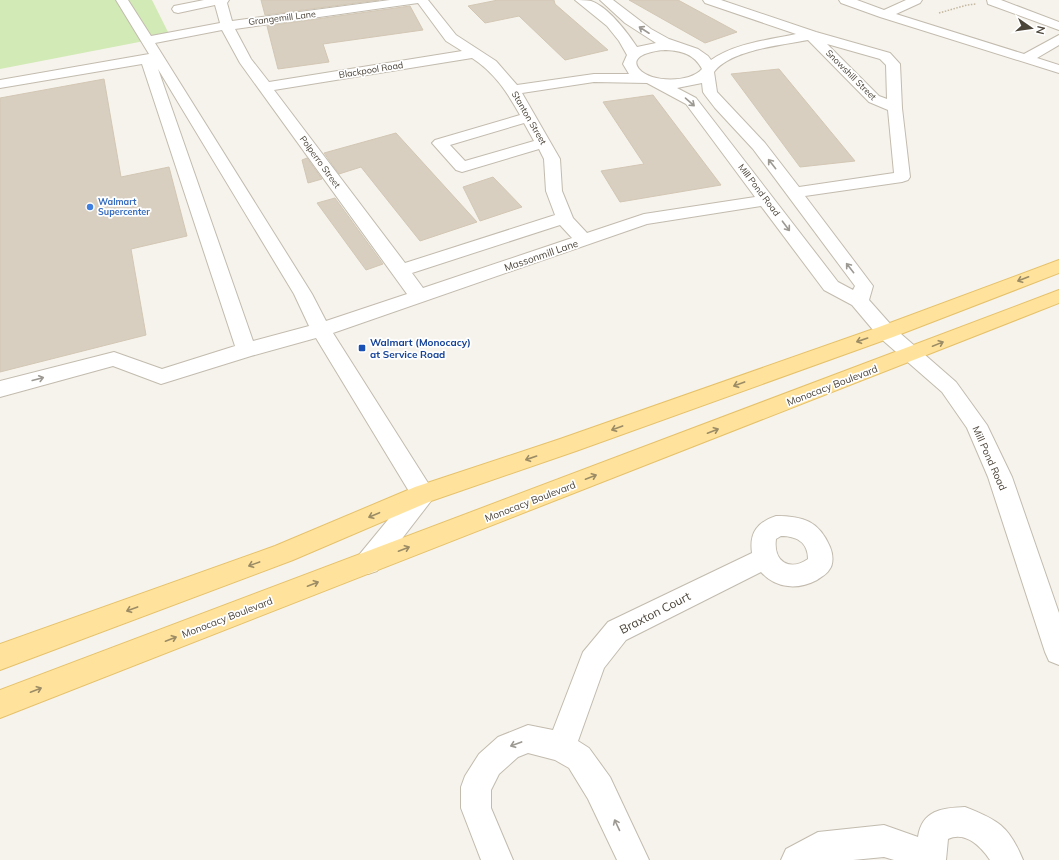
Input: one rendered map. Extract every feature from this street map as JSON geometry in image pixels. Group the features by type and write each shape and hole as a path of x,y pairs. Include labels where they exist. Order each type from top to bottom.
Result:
{"main road":[{"path":"0,657 284,553 423,494 568,445 886,332 1059,266"},
{"name":"Monocacy Boulevard","path":"0,704 1059,296"}],"street":[{"path":"122,0 150,52 303,294 321,330 423,494 368,563"},
{"name":"Polperro Street","path":"220,0 226,25 245,60 419,296"},
{"path":"178,9 224,0"},
{"name":"Grangemill Lane","path":"0,84 150,52 226,25 417,0"},
{"name":"Stanton Street","path":"422,0 451,38 491,64 513,90 552,159 554,191 564,218 584,240"},
{"name":"Mill Pond Road","path":"581,0 618,30 628,41 633,56 630,62 631,68 636,74 652,80 691,101 831,286 858,301 886,332 949,387 976,426 1000,477 1059,652"},
{"path":"606,0 661,41 696,52 703,56 707,61 710,92 720,105 759,146 864,286 858,301"},
{"path":"709,0 811,35 885,56 893,64 895,108 902,177 794,193"},
{"path":"846,0 884,14 1059,69"},
{"path":"884,14 916,0"},
{"path":"992,0 1059,26"},
{"path":"594,78 604,70 645,49 654,47 714,51 744,50 811,35"},
{"name":"Snowshill Street","path":"811,35 874,100 895,108"},
{"path":"1026,59 1059,39"},
{"name":"Mill Pond Road","path":"652,80 681,83 693,81 702,77 708,70 728,56 744,50"},
{"path":"150,52 246,350"},
{"name":"Blackpool Road","path":"266,88 476,53"},
{"path":"513,90 594,78 652,80"},
{"path":"529,117 440,143 462,166 543,143"},
{"name":"Massonmill Lane","path":"0,389 114,359 161,377 246,350 321,330 644,219 766,200"},
{"path":"400,270 564,218"},
{"name":"Braxton Court","path":"561,747 593,661 618,631 766,558"},
{"path":"497,860 476,808 476,787 489,764 508,747 528,739 561,747 579,758 599,788 633,860"},
{"path":"797,860 818,848 884,841 930,859 934,831 945,823 966,822 986,832 1001,848 1006,860"}],"path":[{"path":"937,13 952,11 971,3 981,4 992,0"}],"green space":[{"path":"0,0 152,0 170,36 0,69"}],"building":[{"path":"261,0 379,0 265,15"},
{"path":"498,0 554,0 555,4 608,50 565,60 519,16 485,23 468,6"},
{"path":"629,0 678,0 737,32 705,43"},
{"path":"410,6 423,30 323,44 329,62 278,69 267,26"},
{"path":"779,69 855,161 800,167 731,74"},
{"name":"Walmart Supercenter","path":"104,79 121,177 169,167 187,236 131,249 146,335 0,372 0,98"},
{"path":"653,95 721,185 620,202 601,171 644,164 603,102"},
{"path":"396,133 477,222 420,241 361,167 339,174 324,153"},
{"path":"307,158 322,179 308,183 302,160"},
{"path":"493,177 522,207 480,221 463,187"},
{"path":"335,198 383,264 366,270 317,203"}],"place":[{"name":"Walmart Supercenter","path":"90,207"},
{"name":"Walmart (Monocacy) at Service Road","path":"362,348"}]}
